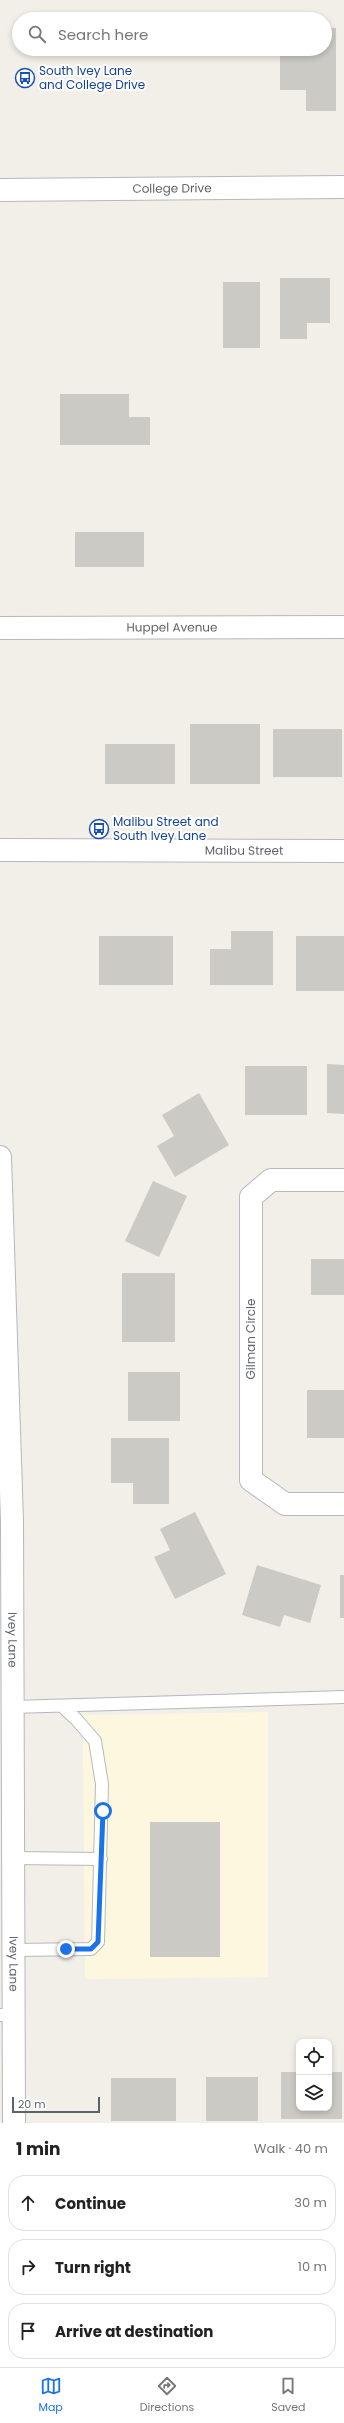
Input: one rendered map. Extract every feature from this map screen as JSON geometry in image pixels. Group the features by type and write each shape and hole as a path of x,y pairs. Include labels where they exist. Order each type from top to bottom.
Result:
{"street":[{"name":"College Drive","path":"0,190 344,187"},
{"name":"Huppel Avenue","path":"0,628 344,626"},
{"name":"Malibu Street","path":"0,850 344,851"},
{"name":"Ivey Lane","path":"0,1157 6,1490 12,1707 12,1950 6,2015 14,2123"},
{"name":"Gilman Circle","path":"344,1180 271,1180 251,1197 251,1480 285,1504 344,1504"}],"lane":[{"path":"12,1707 344,1697"},
{"path":"12,1950 91,1949 98,1942 102,1784 95,1741 76,1719 62,1706"},
{"path":"12,1858 101,1859"}],"shaded area":[{"path":"268,1712 268,1977 85,1979 83,1715"}],"building":[{"path":"332,28 336,28 336,111 306,111 306,90 280,90 280,56 332,56"},
{"path":"280,278 330,278 330,323 307,323 307,339 280,339"},
{"path":"223,282 260,282 260,348 223,348"},
{"path":"60,394 129,394 129,417 150,417 150,445 60,445"},
{"path":"75,532 144,532 144,567 75,567"},
{"path":"190,724 260,724 260,784 190,784"},
{"path":"273,729 342,729 342,777 273,777"},
{"path":"105,744 175,744 175,784 105,784"},
{"path":"231,931 273,931 273,985 210,985 210,949 231,949"},
{"path":"99,936 173,936 173,985 99,985"},
{"path":"296,936 344,936 344,991 296,991"},
{"path":"327,1064 344,1065 344,1114 327,1113"},
{"path":"245,1066 307,1066 307,1115 245,1115"},
{"path":"199,1093 229,1145 175,1177 157,1146 174,1136 162,1115"},
{"path":"153,1181 187,1196 159,1257 125,1241"},
{"path":"311,1259 344,1259 344,1295 311,1295"},
{"path":"122,1273 175,1273 175,1342 122,1342"},
{"path":"128,1372 180,1372 180,1421 128,1421"},
{"path":"307,1390 344,1390 344,1438 307,1438"},
{"path":"111,1438 169,1438 169,1504 133,1504 133,1483 111,1483"},
{"path":"195,1512 226,1574 175,1599 154,1557 170,1550 160,1529"},
{"path":"257,1565 321,1585 310,1623 284,1615 280,1627 242,1615"},
{"path":"340,1575 344,1575 344,1618 340,1618"},
{"path":"150,1822 220,1822 220,1957 150,1957"},
{"path":"281,2072 296,2072 296,2111 332,2111 332,2072 342,2072 342,2119 281,2119"},
{"path":"206,2077 258,2077 258,2121 206,2121"},
{"path":"111,2078 176,2078 176,2121 111,2121"}],"place":[{"name":"South Ivey Lane and College Drive","path":"25,78"},
{"name":"Malibu Street and South Ivey Lane","path":"99,829"}],"route":[{"path":"66,1949 91,1949 98,1942 103,1811"}]}
